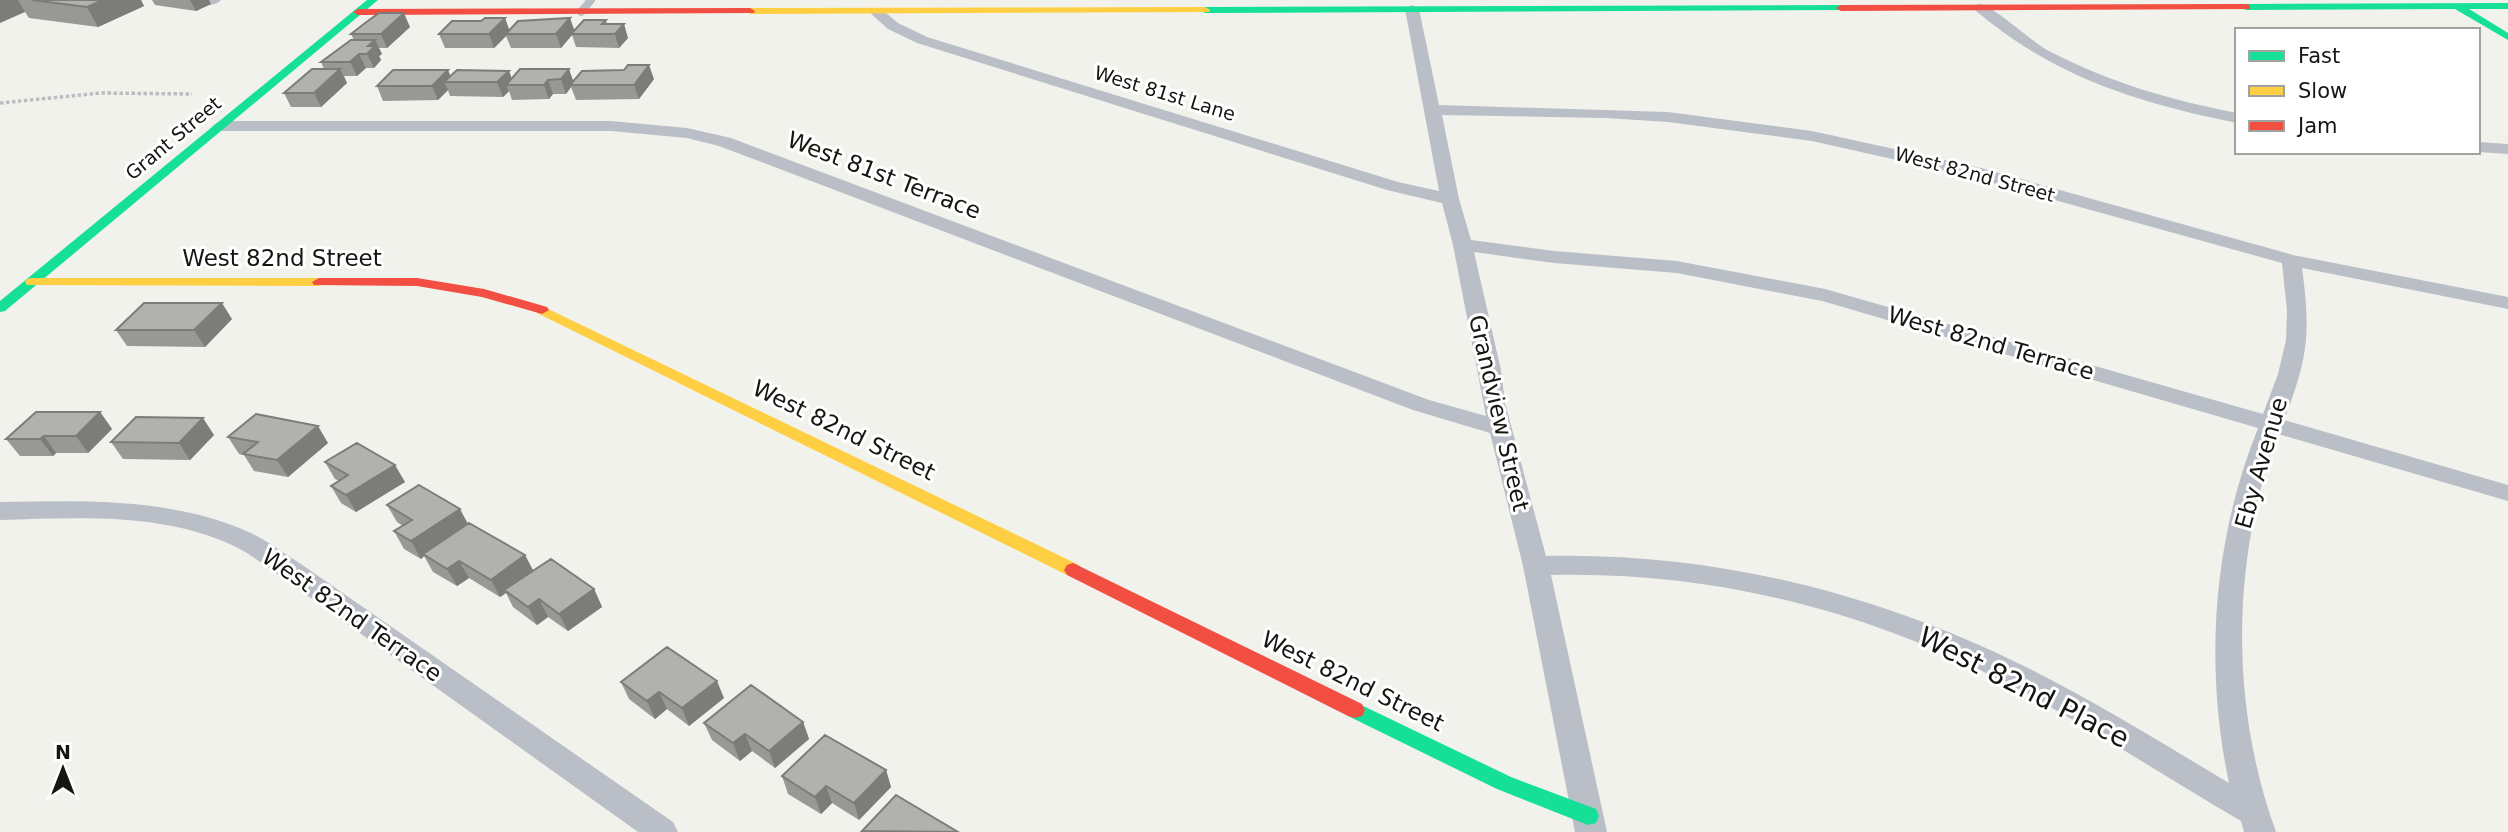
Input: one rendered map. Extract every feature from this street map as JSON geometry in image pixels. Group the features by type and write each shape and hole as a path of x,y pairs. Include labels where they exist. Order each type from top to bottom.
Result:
{"street":[{"path":"199,0 214,0"},
{"name":"Grant Street","path":"0,308 373,0"},
{"path":"358,12 586,6 752,6 875,10 1013,5 1279,4 1412,9 1760,4 1981,8 2452,3 2508,6"},
{"path":"2452,3 2508,37"},
{"path":"1981,8 2026,46 2090,77 2157,100 2235,118"},
{"name":"Grandview Street","path":"1412,9 1450,199 1464,245 1500,428 1536,566 1590,824"},
{"name":"West 81st Lane","path":"875,10 893,26 922,40 1393,186 1450,199"},
{"name":"West 82nd Street","path":"1433,110 1630,115 1733,124 1812,136 1975,172 2291,260 2508,303"},
{"name":"West 81st Terrace","path":"220,126 611,126 687,133 725,142 1421,405 1500,428"},
{"path":"2480,146 2508,149"},
{"name":"West 82nd Terrace","path":"1464,245 1555,257 1677,267 1825,295 2508,493"},
{"name":"Eby Avenue","path":"2256,822 2238,759 2230,670 2229,618 2236,547 2252,477 2298,338 2291,260"},
{"name":"West 82nd Street","path":"32,282 417,282 509,297 549,312 1590,824"},
{"name":"West 82nd Terrace","path":"0,511 117,512 181,519 243,540 289,569 662,832"},
{"name":"West 82nd Place","path":"1536,566 1633,566 1694,572 1772,586 1845,604 1888,619 1985,660 2055,696 2256,822"}],"path":[{"path":"0,103 101,93 192,94"}],"building":[{"path":"32,0 103,0 87,7"},
{"path":"379,13 404,13 381,34 351,34 365,23"},
{"path":"485,18 505,18 489,34 439,34 452,21 481,21"},
{"path":"570,18 556,34 506,34 518,21"},
{"path":"584,20 606,20 602,24 624,24 615,34 571,34"},
{"path":"351,40 375,40 368,46 375,46 367,54 359,54 350,62 321,62"},
{"path":"628,65 649,65 634,85 570,85 582,71 624,70"},
{"path":"312,69 340,69 314,93 284,93"},
{"path":"520,69 569,69 561,79 548,80 544,85 506,85"},
{"path":"393,70 448,70 432,86 377,86"},
{"path":"457,70 509,71 497,82 444,82"},
{"path":"144,303 222,303 194,330 116,330"},
{"path":"36,412 100,412 76,436 6,439"},
{"path":"256,414 318,426 277,460 243,454 258,442 228,437"},
{"path":"136,417 203,418 179,443 111,442"},
{"path":"357,443 395,465 346,495 331,486 348,475 325,462"},
{"path":"419,485 460,509 411,541 394,531 412,520 387,505"},
{"path":"469,523 525,555 491,580 459,561 447,569 423,554"},
{"path":"551,559 594,589 559,614 539,599 528,607 504,590"},
{"path":"667,647 717,681 682,708 659,692 647,701 621,682"},
{"path":"751,685 803,722 769,751 745,734 733,743 704,723"},
{"path":"825,735 886,770 854,803 826,786 815,797 782,776"},
{"path":"896,795 958,832 862,831"}],"traffic: fast":[{"path":"0,308 373,0"},
{"path":"2246,7 2508,6"},
{"path":"2458,7 2508,37"},
{"path":"1205,10 1841,8"},
{"path":"1355,710 1504,783 1588,816"}],"traffic: slow":[{"path":"750,11 1205,10"},
{"path":"32,282 319,282"},
{"path":"542,310 1073,570"}],"traffic: jam":[{"path":"1841,8 2246,7"},
{"path":"358,12 750,11"},
{"path":"319,282 417,282 484,293 542,310"},
{"path":"1073,570 1355,710"}]}
